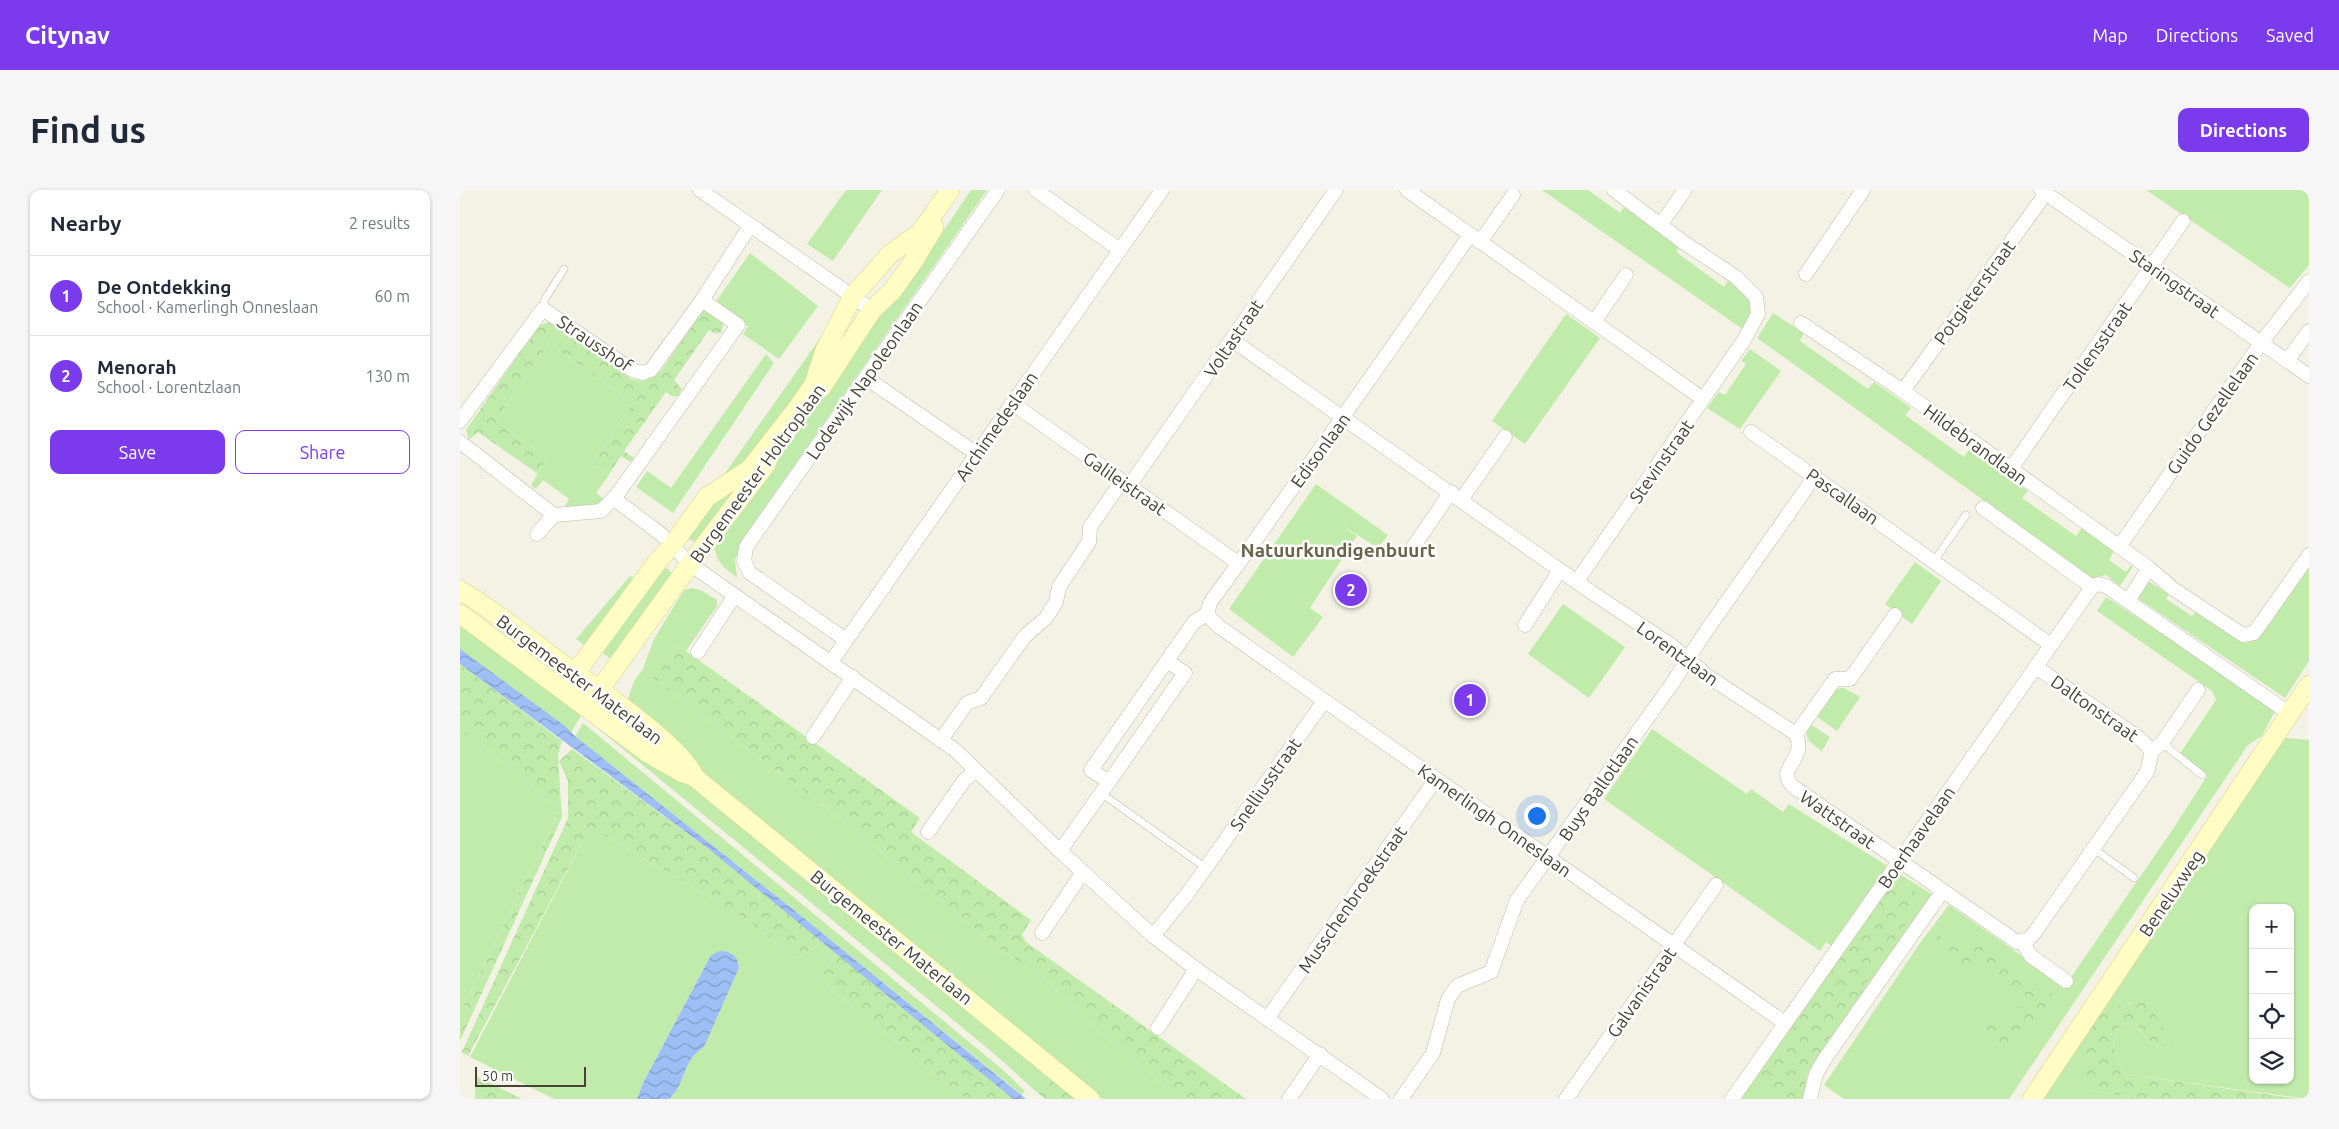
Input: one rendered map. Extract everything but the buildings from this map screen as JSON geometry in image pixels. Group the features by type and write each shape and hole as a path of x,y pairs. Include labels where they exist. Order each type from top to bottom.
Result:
{"main road":[{"name":"Burgemeester Holtroplaan","path":"563,690 658,560 673,544 707,497 750,468 800,406 814,384 825,350 853,296 890,254 920,233 950,190"},
{"name":"Burgemeester Holtroplaan","path":"587,708 690,564 802,418 872,310 893,290 960,190"},
{"name":"Burgemeester Materlaan","path":"460,590 660,738 688,765 693,776"},
{"name":"Burgemeester Materlaan","path":"460,614 648,753 683,773 693,776 1090,1099"},
{"name":"Beneluxweg","path":"2032,1099 2309,686"}],"street":[{"path":"700,190 872,310"},
{"name":"Lodewijk Napoleonlaan","path":"846,640 750,573 744,561 746,548 998,190"},
{"path":"1036,190 1120,250"},
{"name":"Archimedeslaan","path":"831,662 1162,190"},
{"name":"Voltastraat","path":"941,740 967,702 981,698 1025,636 1046,618 1056,602 1058,587 1089,542 1090,527 1126,484 1232,340 1336,190"},
{"path":"1407,190 1703,399"},
{"path":"1614,190 1661,224 1685,190"},
{"path":"1806,274 1863,190"},
{"name":"Staringstraat","path":"2043,192 2309,376"},
{"name":"Potgieterstraat","path":"1903,391 2043,192"},
{"path":"1475,238 1513,195"},
{"name":"Tollensstraat","path":"2010,470 2184,221"},
{"name":"Stevinstraat","path":"1576,582 1744,340 1758,314 1756,297 1736,277 1683,242 1661,224"},
{"name":"Strausshof","path":"460,421 543,308 632,370 643,373 655,368 750,226"},
{"name":"Edisonlaan","path":"1105,788 1091,770 1194,622 1207,614 1210,603 1342,417 1475,238"},
{"path":"1594,322 1626,276"},
{"name":"Guido Gezellelaan","path":"2119,548 2261,343 2309,281"},
{"path":"537,534 554,515 600,511 613,498 738,325 702,300"},
{"name":"Hildebrandlaan","path":"1801,323 1903,391 2010,470 2149,568 2172,588 2243,635 2254,632 2309,555"},
{"name":"Guido Gezellelaan","path":"2287,360 2309,331"},
{"name":"Lorentzlaan","path":"1232,340 1576,582 1671,645 1709,677 1796,734"},
{"path":"866,378 977,454"},
{"name":"Galileistraat","path":"1012,404 1238,563"},
{"name":"Pascallaan","path":"1751,432 2051,645"},
{"path":"1413,548 1505,437"},
{"path":"460,442 554,515"},
{"name":"Buys Ballotlaan","path":"1401,1099 1433,1053 1448,999 1457,986 1491,972 1518,900 1547,856 1597,790 1815,476"},
{"path":"613,498 673,544 690,564 955,750 974,771 1153,936 1196,969 1382,1099"},
{"path":"1983,508 2099,586 2128,602 2290,714"},
{"path":"2128,602 2149,568"},
{"path":"1524,625 1560,570"},
{"name":"Boerhaavelaan","path":"1732,1099 2051,645 2099,586"},
{"path":"698,652 735,594"},
{"name":"Kamerlingh Onneslaan","path":"1207,614 1218,626 1785,1023"},
{"path":"1796,734 1835,679 1850,679 1895,615"},
{"path":"1060,851 1186,673 1167,661"},
{"name":"Daltonstraat","path":"2036,666 2139,738 2157,747"},
{"path":"812,737 853,677"},
{"name":"Daltonstraat","path":"2019,942 2029,938 2035,932 2094,849 2147,772 2157,747 2198,690"},
{"name":"Snelliusstraat","path":"1153,936 1206,868 1324,701"},
{"name":"Wattstraat","path":"1796,734 1800,746 1788,769 1787,777 1789,783 1942,892 2019,942"},
{"path":"928,832 963,782 974,771"},
{"name":"Musschenbroekstraat","path":"1267,1019 1436,779"},
{"path":"1042,933 1083,872"},
{"name":"Galvanistraat","path":"1566,1099 1716,885"},
{"path":"1810,1099 1816,1074 1824,1060 1942,892"},
{"path":"2019,942 2031,956 2066,981"},
{"path":"1158,1028 1196,969"},
{"path":"1289,1099 1320,1054"}],"lane":[{"name":"Strausshof","path":"543,308 545,299 564,269"},
{"path":"1934,561 1966,515"},
{"name":"Daltonstraat","path":"2157,747 2202,775"},
{"name":"Edisonlaan","path":"1105,788 1150,827 1206,868"},
{"path":"2094,849 2134,878"}],"green space":[{"path":"846,190 882,190 833,261 807,244"},
{"path":"971,190 987,190 761,513 735,559 737,577 721,564 714,546 725,528 806,421 848,353 917,270"},
{"path":"1542,190 1588,190 1620,213 1624,207 1680,247 1676,252 1724,287 1728,281 1758,303 1747,332"},
{"path":"2146,190 2309,190 2309,265 2290,288"},
{"path":"750,253 818,306 779,359 743,334 748,326 715,303"},
{"path":"704,309 723,323 722,332 716,334 709,330 674,380 682,389 678,396 671,396 666,392 624,451 634,458 630,462 621,456 608,476 593,464 633,403 555,348 565,332 631,379 644,381 660,372"},
{"path":"1773,313 1804,333 1800,341 1868,389 1874,382 1911,408 1905,415 1964,457 1969,450 2028,491 2022,498 2076,536 2082,528 2114,551 2109,560 2126,572 2132,564 2132,568 2120,586 2106,575 2092,578 1757,338"},
{"path":"1566,314 1600,338 1525,444 1492,421"},
{"path":"549,322 559,328 496,421 547,458 538,474 478,432 469,440 466,430 538,326"},
{"path":"830,324 812,378 750,469 721,479"},
{"path":"559,328 565,332 555,348 633,403 593,464 608,476 596,493 605,500 600,506 564,508 569,499 543,480 536,489 531,485 547,458 496,421"},
{"path":"1750,349 1781,371 1740,429 1707,408 1719,392 1725,395 1746,364 1741,361"},
{"path":"766,354 774,363 673,513 636,487 647,471 671,488"},
{"path":"754,474 696,542 687,539 712,502"},
{"path":"1316,484 1388,535 1378,548 1343,526 1357,536 1310,608 1323,617 1293,657 1229,609"},
{"path":"1915,562 1941,581 1912,624 1885,604"},
{"path":"2309,565 2309,661 2285,698 2133,595 2143,578 2169,594 2166,599 2192,616 2196,611 2244,643 2256,640"},
{"path":"664,568 668,569 672,574 615,662 600,651"},
{"path":"630,576 634,578 591,640 584,645 576,639"},
{"path":"692,588 700,590 717,600 717,606 686,651 677,646 654,679 824,806 1003,951 1045,979 1099,1031 1180,1099 1103,1099 703,774 626,705 634,681 643,669 654,639 684,590"},
{"path":"2106,597 2276,709 2262,736 2248,745 2009,1099 1844,1099 1824,1085 1920,943 1949,905 2065,986 2173,829 2207,776 2179,755 2216,700 2212,691 2097,611"},
{"path":"1563,604 1625,647 1589,698 1528,654"},
{"path":"460,620 584,710 571,733 460,654"},
{"path":"677,646 920,818 911,832 1031,920 1022,935 1026,942 1246,1099 1180,1099 1099,1031 1045,979 1003,951 824,806 654,679 655,673"},
{"path":"460,664 562,741 558,755 562,817 460,1041 460,1013 560,810 469,734 460,735"},
{"path":"1844,688 1860,697 1837,731 1816,716 1834,690"},
{"path":"591,716 674,771 1047,1073 1032,1088 998,1057 585,718"},
{"path":"583,723 1003,1070 1025,1091 1022,1095 575,736"},
{"path":"1810,724 1830,737 1822,751 1808,739 1807,733"},
{"path":"1652,729 1747,794 1751,789 1783,812 1789,804 1933,895 1807,1076 1804,1099 1733,1099 1833,947 1826,942 1820,951 1604,799"},
{"path":"469,734 560,810 460,1013 460,735"},
{"path":"2285,738 2309,740 2309,1099 2124,1074 2114,1039 2119,1027 2129,1023 2136,1024 2150,1042 2158,1047 2169,1047 2170,1042 2130,1003 2098,1012"},
{"path":"572,749 710,850 824,942 795,959 746,919 590,827 468,1056 462,1052 568,818 568,781 559,761"},
{"path":"590,827 746,919 795,959 824,942 838,953 818,978 966,1099 669,1099 679,1086 691,1060 704,1047 739,968 739,962 711,955 644,1081 637,1099 554,1099 470,1057"},
{"path":"1895,884 1903,884 1917,894 1918,898 1913,914 1808,1070 1802,1099 1783,1099 1759,1078 1887,889"},
{"path":"1931,930 1965,954 1976,943 2055,996 2038,1022 2026,1021 2006,1048 1977,1030 1985,1016 2001,1027 2006,1027 2027,996 1976,961 1968,973 1923,942"},
{"path":"838,953 1013,1099 966,1099 818,978"},
{"path":"2144,1002 2150,1005 2170,1042 2169,1047 2163,1048 2154,1045 2135,1023 2119,1027 2114,1039 2124,1074 2301,1099 2146,1099 2088,1091 2084,1037 2089,1024 2095,1017 2110,1008"},
{"path":"2085,1032 2089,1091 2146,1099 2040,1099"},
{"path":"1047,1073 1078,1099 1045,1099 1032,1088"},
{"path":"476,1076 522,1099 475,1099"}],"water":[{"path":"460,649 565,726 1026,1099 1013,1099 710,850 460,664"},
{"path":"720,951 734,955 738,961 739,968 704,1047 691,1060 679,1086 669,1099 637,1099 644,1081 711,955"}],"place":[{"name":"Menorah","path":"1351,590"},
{"name":"De Ontdekking","path":"1470,700"}],"district":[{"name":"Natuurkundigenbuurt","path":"1338,550"}]}
